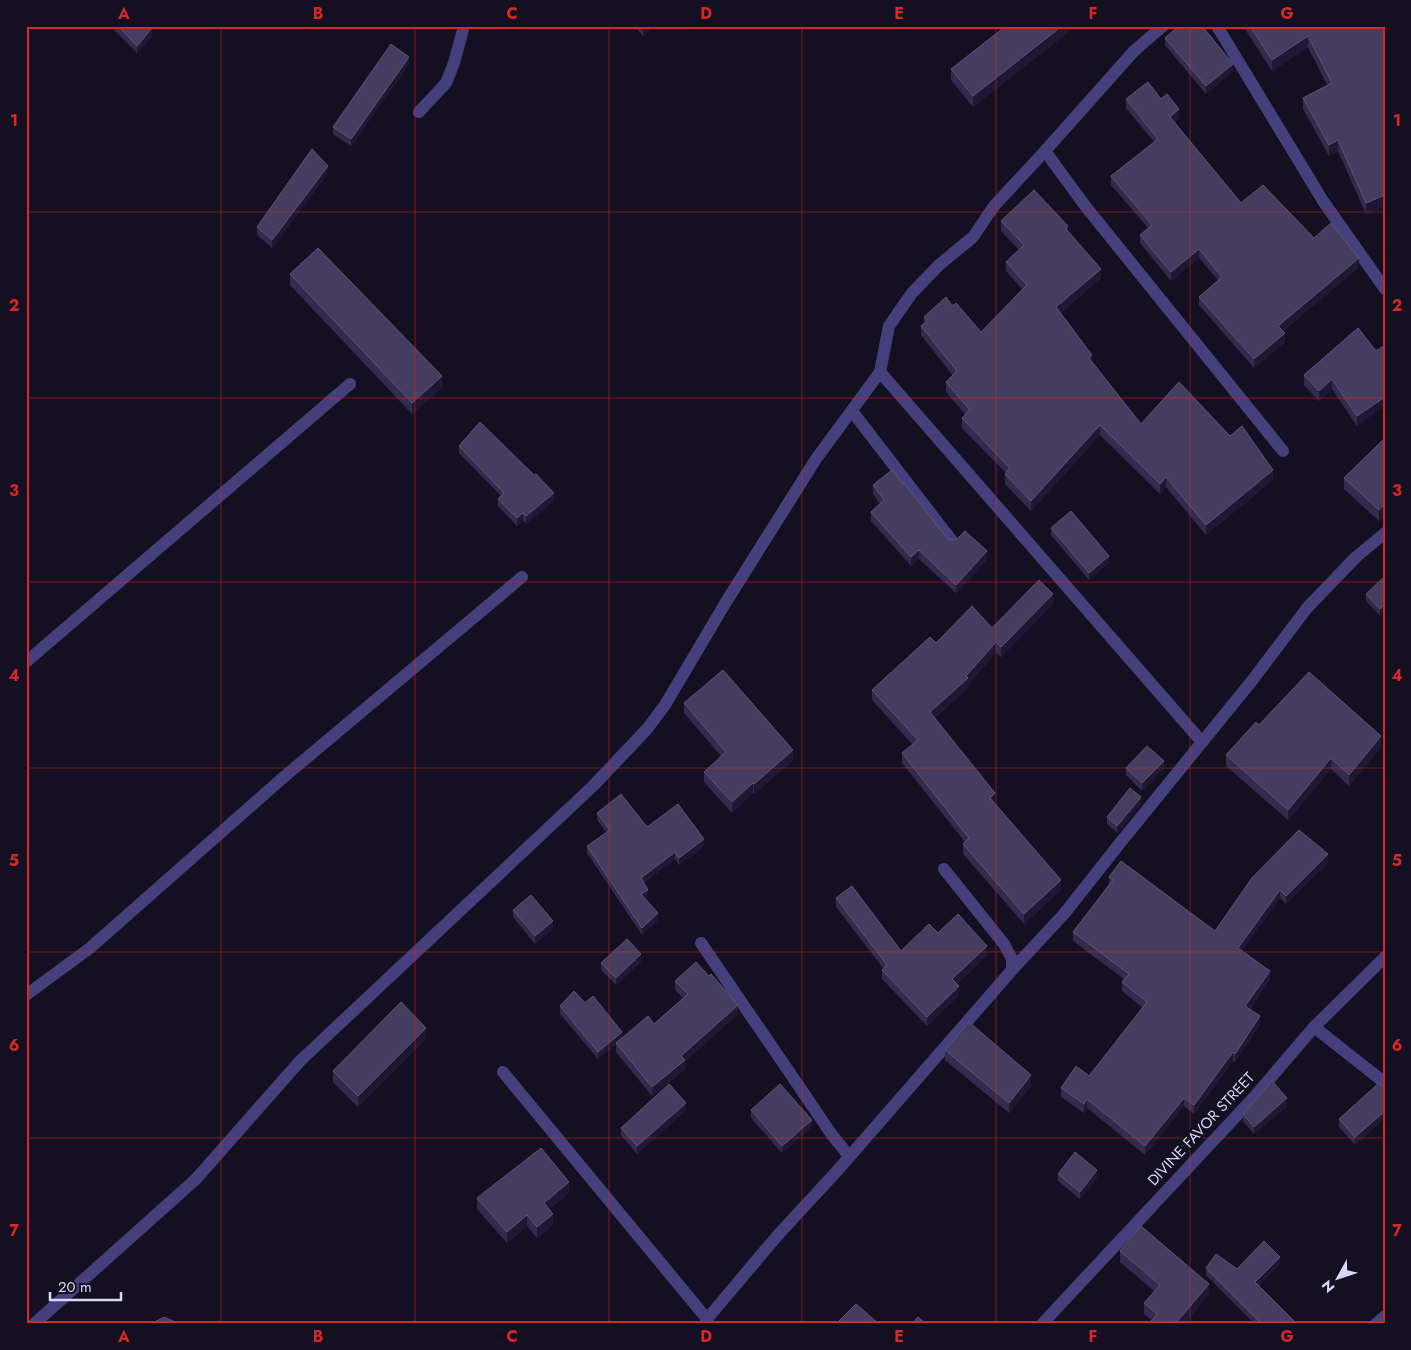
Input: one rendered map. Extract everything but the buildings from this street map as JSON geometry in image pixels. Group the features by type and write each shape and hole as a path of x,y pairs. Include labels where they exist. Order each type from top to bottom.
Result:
{"street":[{"path":"419,112 446,82 454,64 464,26"},
{"path":"34,1324 196,1180 300,1061 593,786 647,729 665,705 726,602 816,459 880,372 889,326 912,293 939,265 973,237 994,206 1134,51 1163,26"},
{"path":"1217,26 1323,201 1385,289"},
{"path":"1045,150 1086,207 1282,451"},
{"path":"880,372 1202,742"},
{"path":"26,662 350,384"},
{"path":"852,411 952,541"},
{"path":"504,1072 706,1321 777,1236 1012,970 1064,914 1308,608 1356,557 1385,533"},
{"path":"26,995 90,948 285,776 522,577"},
{"path":"944,869 1004,944 1012,959 1012,970"},
{"path":"701,943 808,1101 849,1156"},
{"name":"DIVINE FAVOR STREET","path":"1042,1324 1243,1108 1314,1027 1385,957"},
{"path":"1314,1027 1385,1083"},
{"path":"1376,1324 1385,1316"}]}
